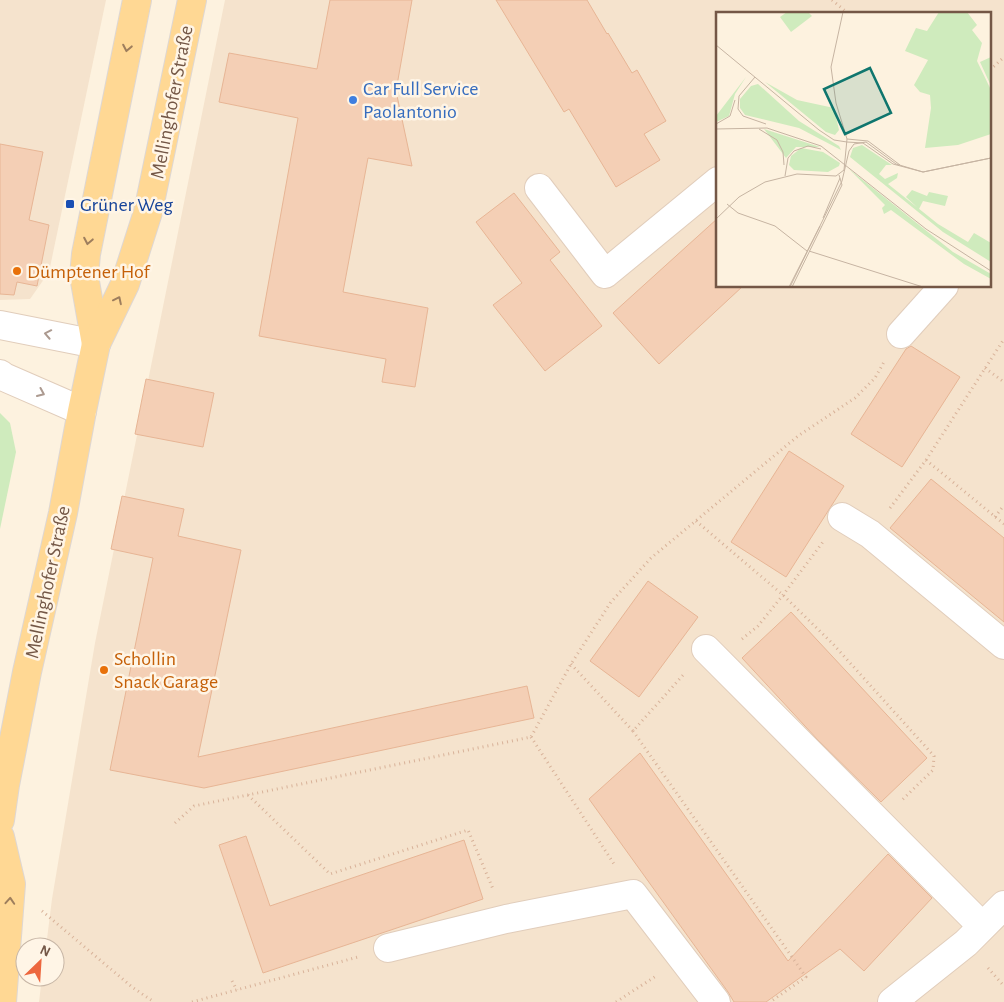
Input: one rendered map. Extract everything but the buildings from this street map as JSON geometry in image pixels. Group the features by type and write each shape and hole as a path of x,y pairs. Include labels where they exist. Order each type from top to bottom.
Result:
{"main road":[{"name":"Mellinghofer Straße","path":"96,344 84,276 86,254 137,0"},
{"name":"Mellinghofer Straße","path":"0,820 6,776 27,672 63,513 96,344 126,284 148,212 192,0"},
{"path":"0,837 11,884 2,1002"}],"street":[{"path":"539,188 605,274 716,183"},
{"path":"901,334 942,288"},
{"path":"0,325 96,344"},
{"path":"0,374 82,411"},
{"path":"842,517 870,534 1004,646"},
{"path":"711,655 982,926"},
{"path":"388,948 506,919 633,894 716,1002"},
{"path":"892,1002 966,943 1004,905"}],"path":[{"path":"832,0 847,12"},
{"path":"992,68 1004,57"},
{"path":"532,737 571,664 611,602 650,558 798,436 855,398 875,378 901,334"},
{"path":"870,534 926,460 1004,339"},
{"path":"985,368 1004,382"},
{"path":"926,460 1004,524"},
{"path":"995,516 1004,505"},
{"path":"633,731 711,655 758,626 842,517"},
{"path":"696,521 783,595 833,644 934,756 933,770 879,823"},
{"path":"571,664 633,731 806,977 770,1002"},
{"path":"175,823 194,806 532,737"},
{"path":"532,737 633,894"},
{"path":"247,795 330,874 468,830 506,919"},
{"path":"11,884 132,987 154,1002"},
{"path":"192,1002 388,948"},
{"path":"616,1002 657,976"},
{"path":"232,981 237,990"}],"shaded area":[{"path":"0,0 106,0 49,272 30,299 0,300"},
{"path":"225,0 1004,0 1004,1002 39,1002 41,987 65,987 65,937 47,937 95,643"}],"green space":[{"path":"0,413 10,423 16,452 0,529"}],"place":[{"name":"Car Full Service Paolantonio","path":"353,100"},
{"name":"Grüner Weg","path":"70,204"},
{"name":"Dümptener Hof","path":"17,271"},
{"name":"Schollin Snack Garage","path":"104,670"}]}
